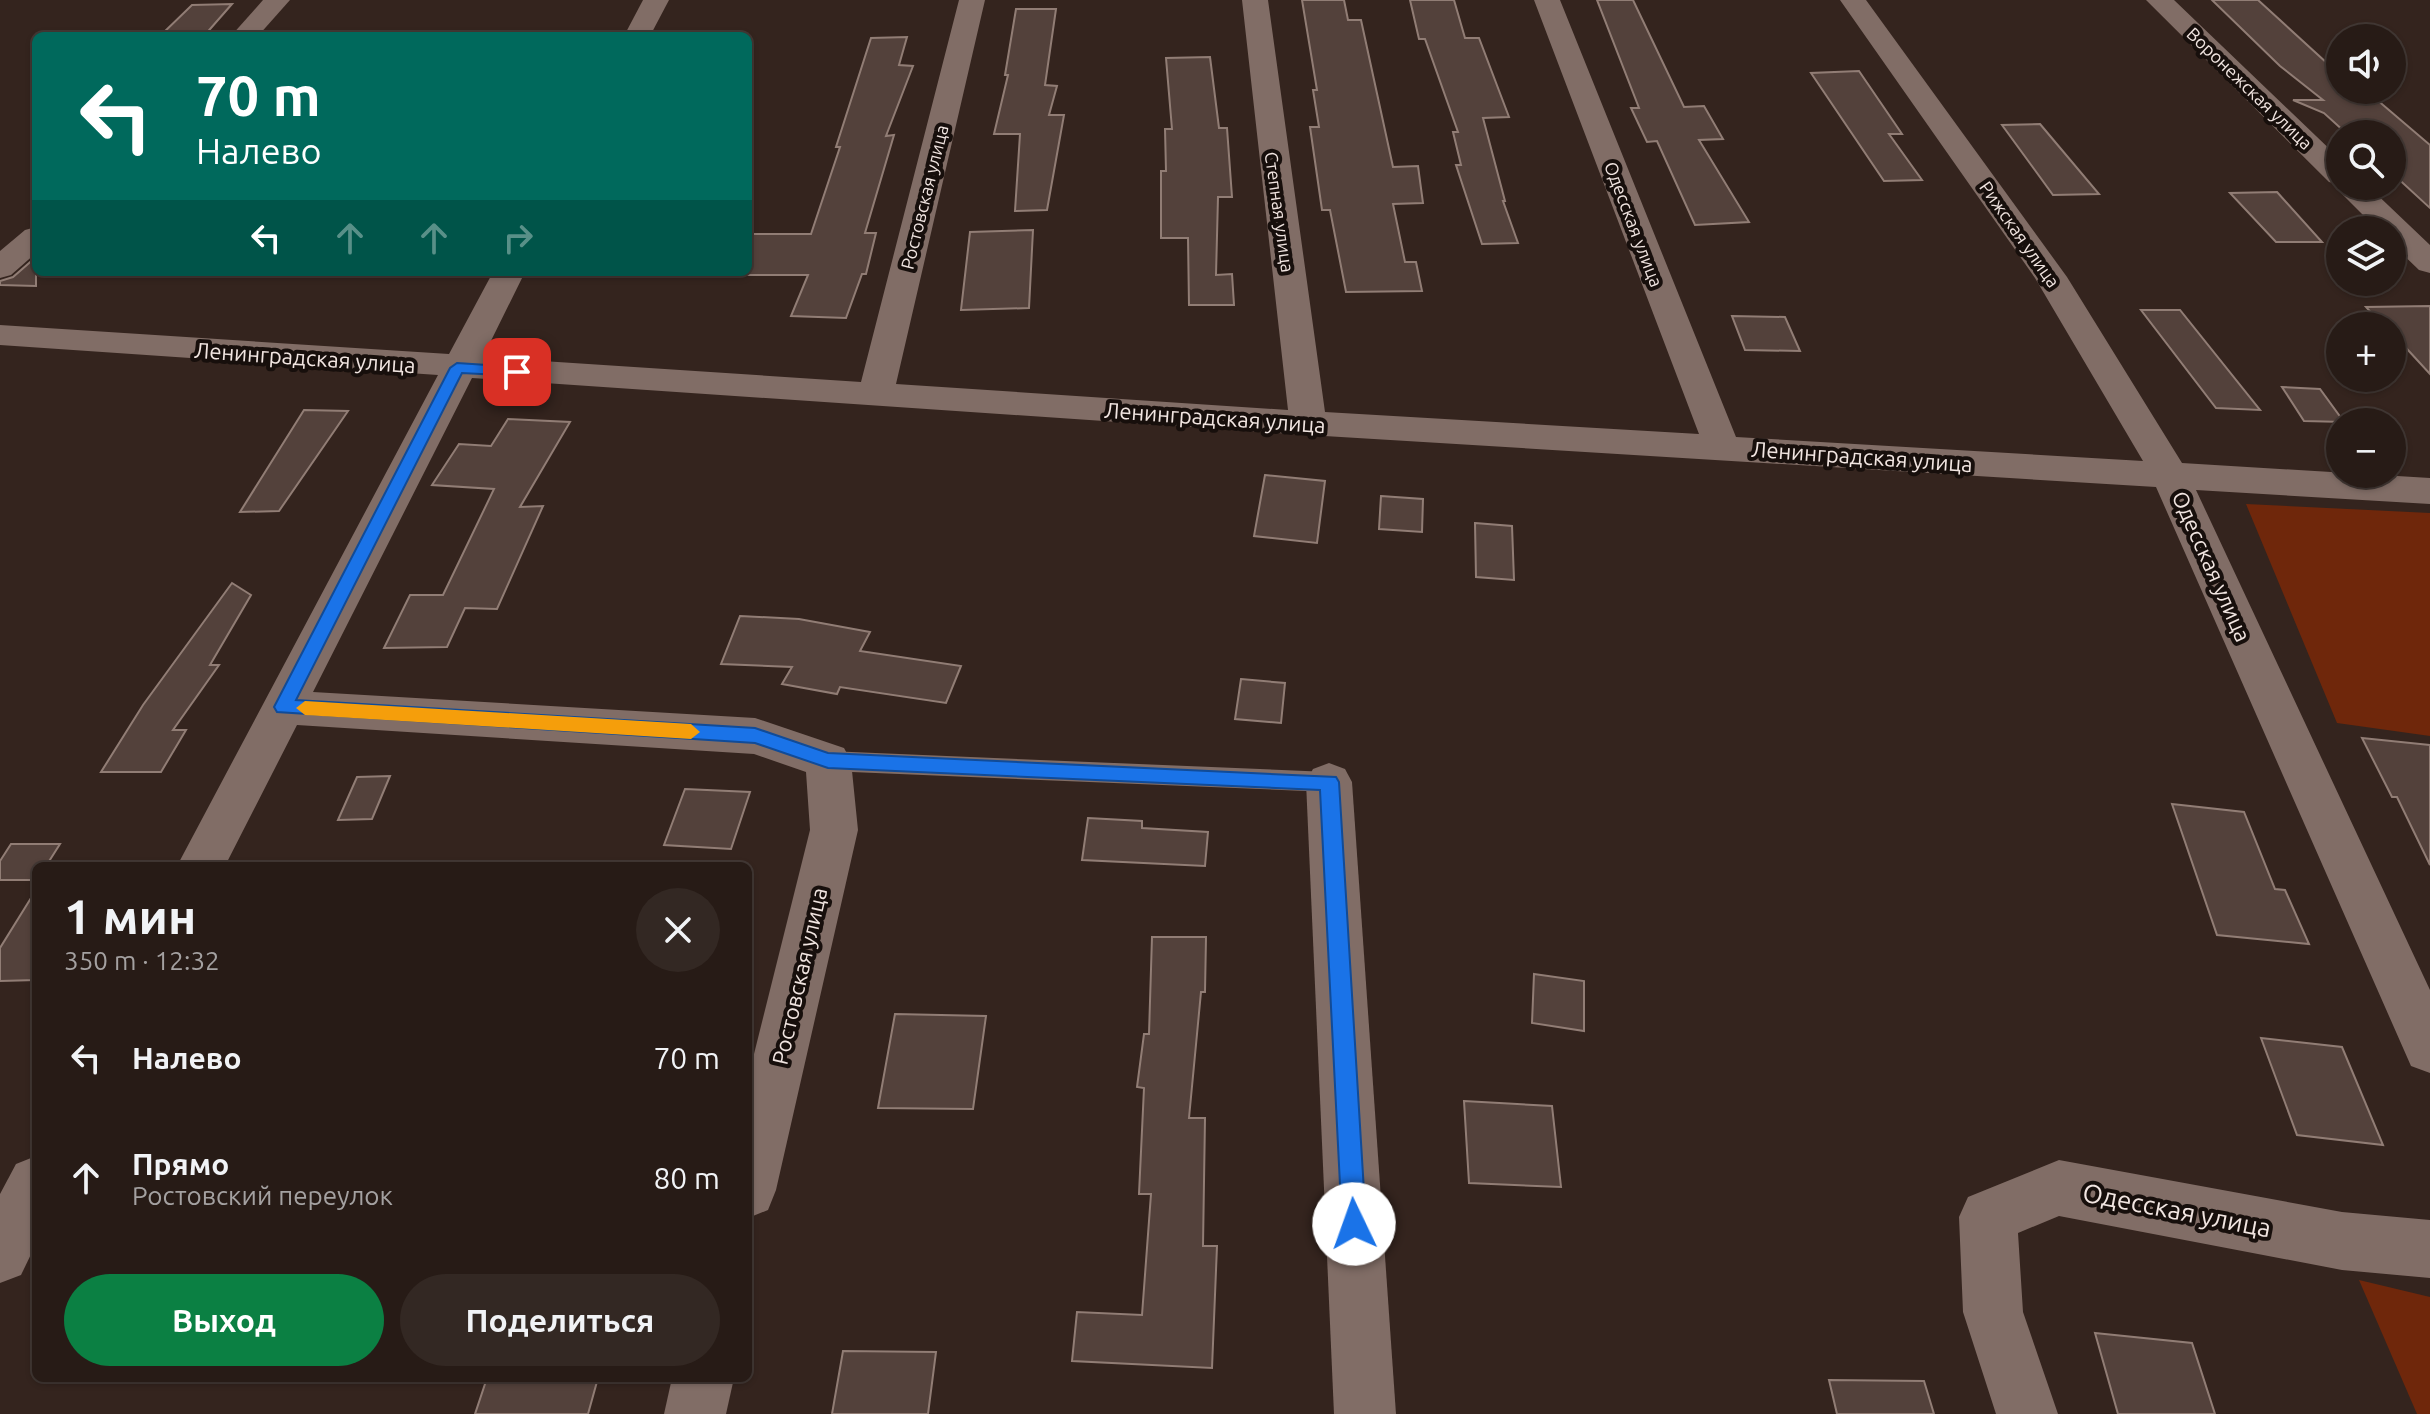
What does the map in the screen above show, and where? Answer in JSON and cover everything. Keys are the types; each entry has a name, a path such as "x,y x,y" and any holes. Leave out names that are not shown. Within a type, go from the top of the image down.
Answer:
{"street":[{"path":"248,32 277,0"},
{"path":"639,32 656,0"},
{"name":"Ростовская улица","path":"876,394 972,0"},
{"name":"Степная улица","path":"1255,0 1308,423"},
{"name":"Одесская улица","path":"1547,0 1722,447"},
{"name":"Рижская улица","path":"1853,0 2051,277 2171,477"},
{"name":"Воронежская улица","path":"2159,0 2326,162"},
{"path":"2365,200 2430,263"},
{"path":"0,268 32,240"},
{"path":"203,862 507,276"},
{"name":"Ленинградская улица","path":"0,335 1308,423 2430,491"},
{"name":"Одесская улица","path":"2171,477 2430,1048"},
{"path":"283,707 755,736 828,761"},
{"name":"Ростовская улица","path":"752,1173 834,830 828,761"},
{"path":"1329,782 1365,1414"},
{"name":"Одесская улица","path":"2027,1414 1993,1312 1988,1217 2059,1188 2342,1241 2430,1249"},
{"path":"0,1254 32,1192"},
{"path":"695,1414 702,1382"}],"lane":[{"path":"828,761 1329,782"}],"shaded area":[{"path":"2246,504 2430,513 2430,736 2337,723"},
{"path":"2359,1280 2430,1297 2430,1414 2417,1414"}],"building":[{"path":"1302,0 1344,0 1348,20 1361,20 1393,167 1418,166 1423,203 1393,204 1405,262 1416,262 1422,291 1346,292 1330,210 1322,210 1310,127 1319,127 1313,90 1317,90"},
{"path":"1410,0 1454,0 1465,38 1479,38 1509,117 1483,118 1503,201 1518,243 1482,244 1456,165 1461,165 1453,132 1458,132 1425,39 1419,39"},
{"path":"1597,0 1633,0 1684,107 1704,106 1723,139 1699,140 1749,222 1695,225 1657,141 1647,142 1631,108 1639,108"},
{"path":"2212,0 2258,0 2326,62 2326,104 2382,104 2401,120 2332,120 2324,113 2293,100 2323,100 2280,66"},
{"path":"232,4 208,32 164,32 192,5"},
{"path":"1016,9 1056,9 1045,85 1057,86 1049,115 1064,115 1047,210 1015,211 1020,134 994,134 1008,75 1005,75"},
{"path":"907,37 899,65 913,66 886,136 894,135 865,233 876,233 866,274 862,274 846,318 791,316 808,275 752,275 752,234 811,234 871,38"},
{"path":"1210,57 1219,128 1227,128 1232,197 1218,197 1216,275 1232,274 1234,305 1189,305 1188,238 1161,238 1161,171 1166,171 1165,129 1172,129 1166,58"},
{"path":"1859,71 1902,134 1889,134 1922,180 1884,181 1811,73"},
{"path":"2040,124 2099,194 2053,195 2002,125"},
{"path":"2406,125 2430,145 2430,208 2406,186"},
{"path":"2277,192 2322,242 2276,242 2230,193"},
{"path":"1033,230 1029,308 961,310 970,232"},
{"path":"32,260 32,276 36,276 36,286 0,285 0,281 13,277"},
{"path":"2430,306 2430,374 2406,348 2406,312 2370,312 2366,307"},
{"path":"2141,310 2180,310 2260,410 2216,408"},
{"path":"1732,316 1785,317 1800,351 1745,350"},
{"path":"2282,387 2320,389 2334,408 2326,408 2326,422 2304,421"},
{"path":"304,410 348,411 279,511 240,512"},
{"path":"508,419 570,422 520,507 543,506 497,609 465,608 447,647 384,648 410,595 443,595 494,489 432,485 459,444 491,446"},
{"path":"1265,475 1325,481 1317,543 1254,536"},
{"path":"1381,496 1423,499 1422,532 1379,529"},
{"path":"1475,523 1512,526 1514,580 1476,577"},
{"path":"232,583 251,595 210,665 219,665 173,730 186,730 161,772 101,772 143,705"},
{"path":"740,616 799,619 870,632 860,651 961,666 946,703 840,687 837,694 782,684 792,667 721,664"},
{"path":"1241,679 1285,683 1281,723 1235,719"},
{"path":"2362,738 2430,745 2430,865 2397,797 2392,797"},
{"path":"390,776 372,819 338,820 357,777"},
{"path":"685,789 750,792 731,849 664,845"},
{"path":"2172,804 2244,812 2275,889 2285,890 2309,944 2217,935"},
{"path":"1088,818 1142,821 1142,828 1208,832 1205,866 1082,860"},
{"path":"11,844 60,844 49,862 32,862 32,880 0,880 0,861"},
{"path":"32,896 32,980 0,981 0,948"},
{"path":"1152,937 1206,937 1205,992 1201,992 1189,1118 1205,1118 1203,1246 1217,1246 1212,1368 1072,1361 1077,1312 1142,1315 1151,1194 1139,1194 1144,1088 1137,1087 1144,1034 1149,1034"},
{"path":"1534,974 1584,981 1584,1031 1532,1023"},
{"path":"895,1014 986,1016 973,1109 878,1108"},
{"path":"2261,1038 2342,1047 2383,1145 2297,1135"},
{"path":"1464,1101 1552,1106 1561,1187 1469,1183"},
{"path":"2095,1333 2192,1343 2215,1414 2118,1414"},
{"path":"843,1351 936,1352 928,1414 832,1414"},
{"path":"1829,1380 1924,1381 1934,1414 1837,1414"},
{"path":"486,1382 597,1382 588,1414 475,1414"}],"slow traffic":[{"path":"305,708 691,732"}],"route":[{"path":"517,372 457,368 283,707 755,736 828,761 1329,782 1354,1224"}]}
